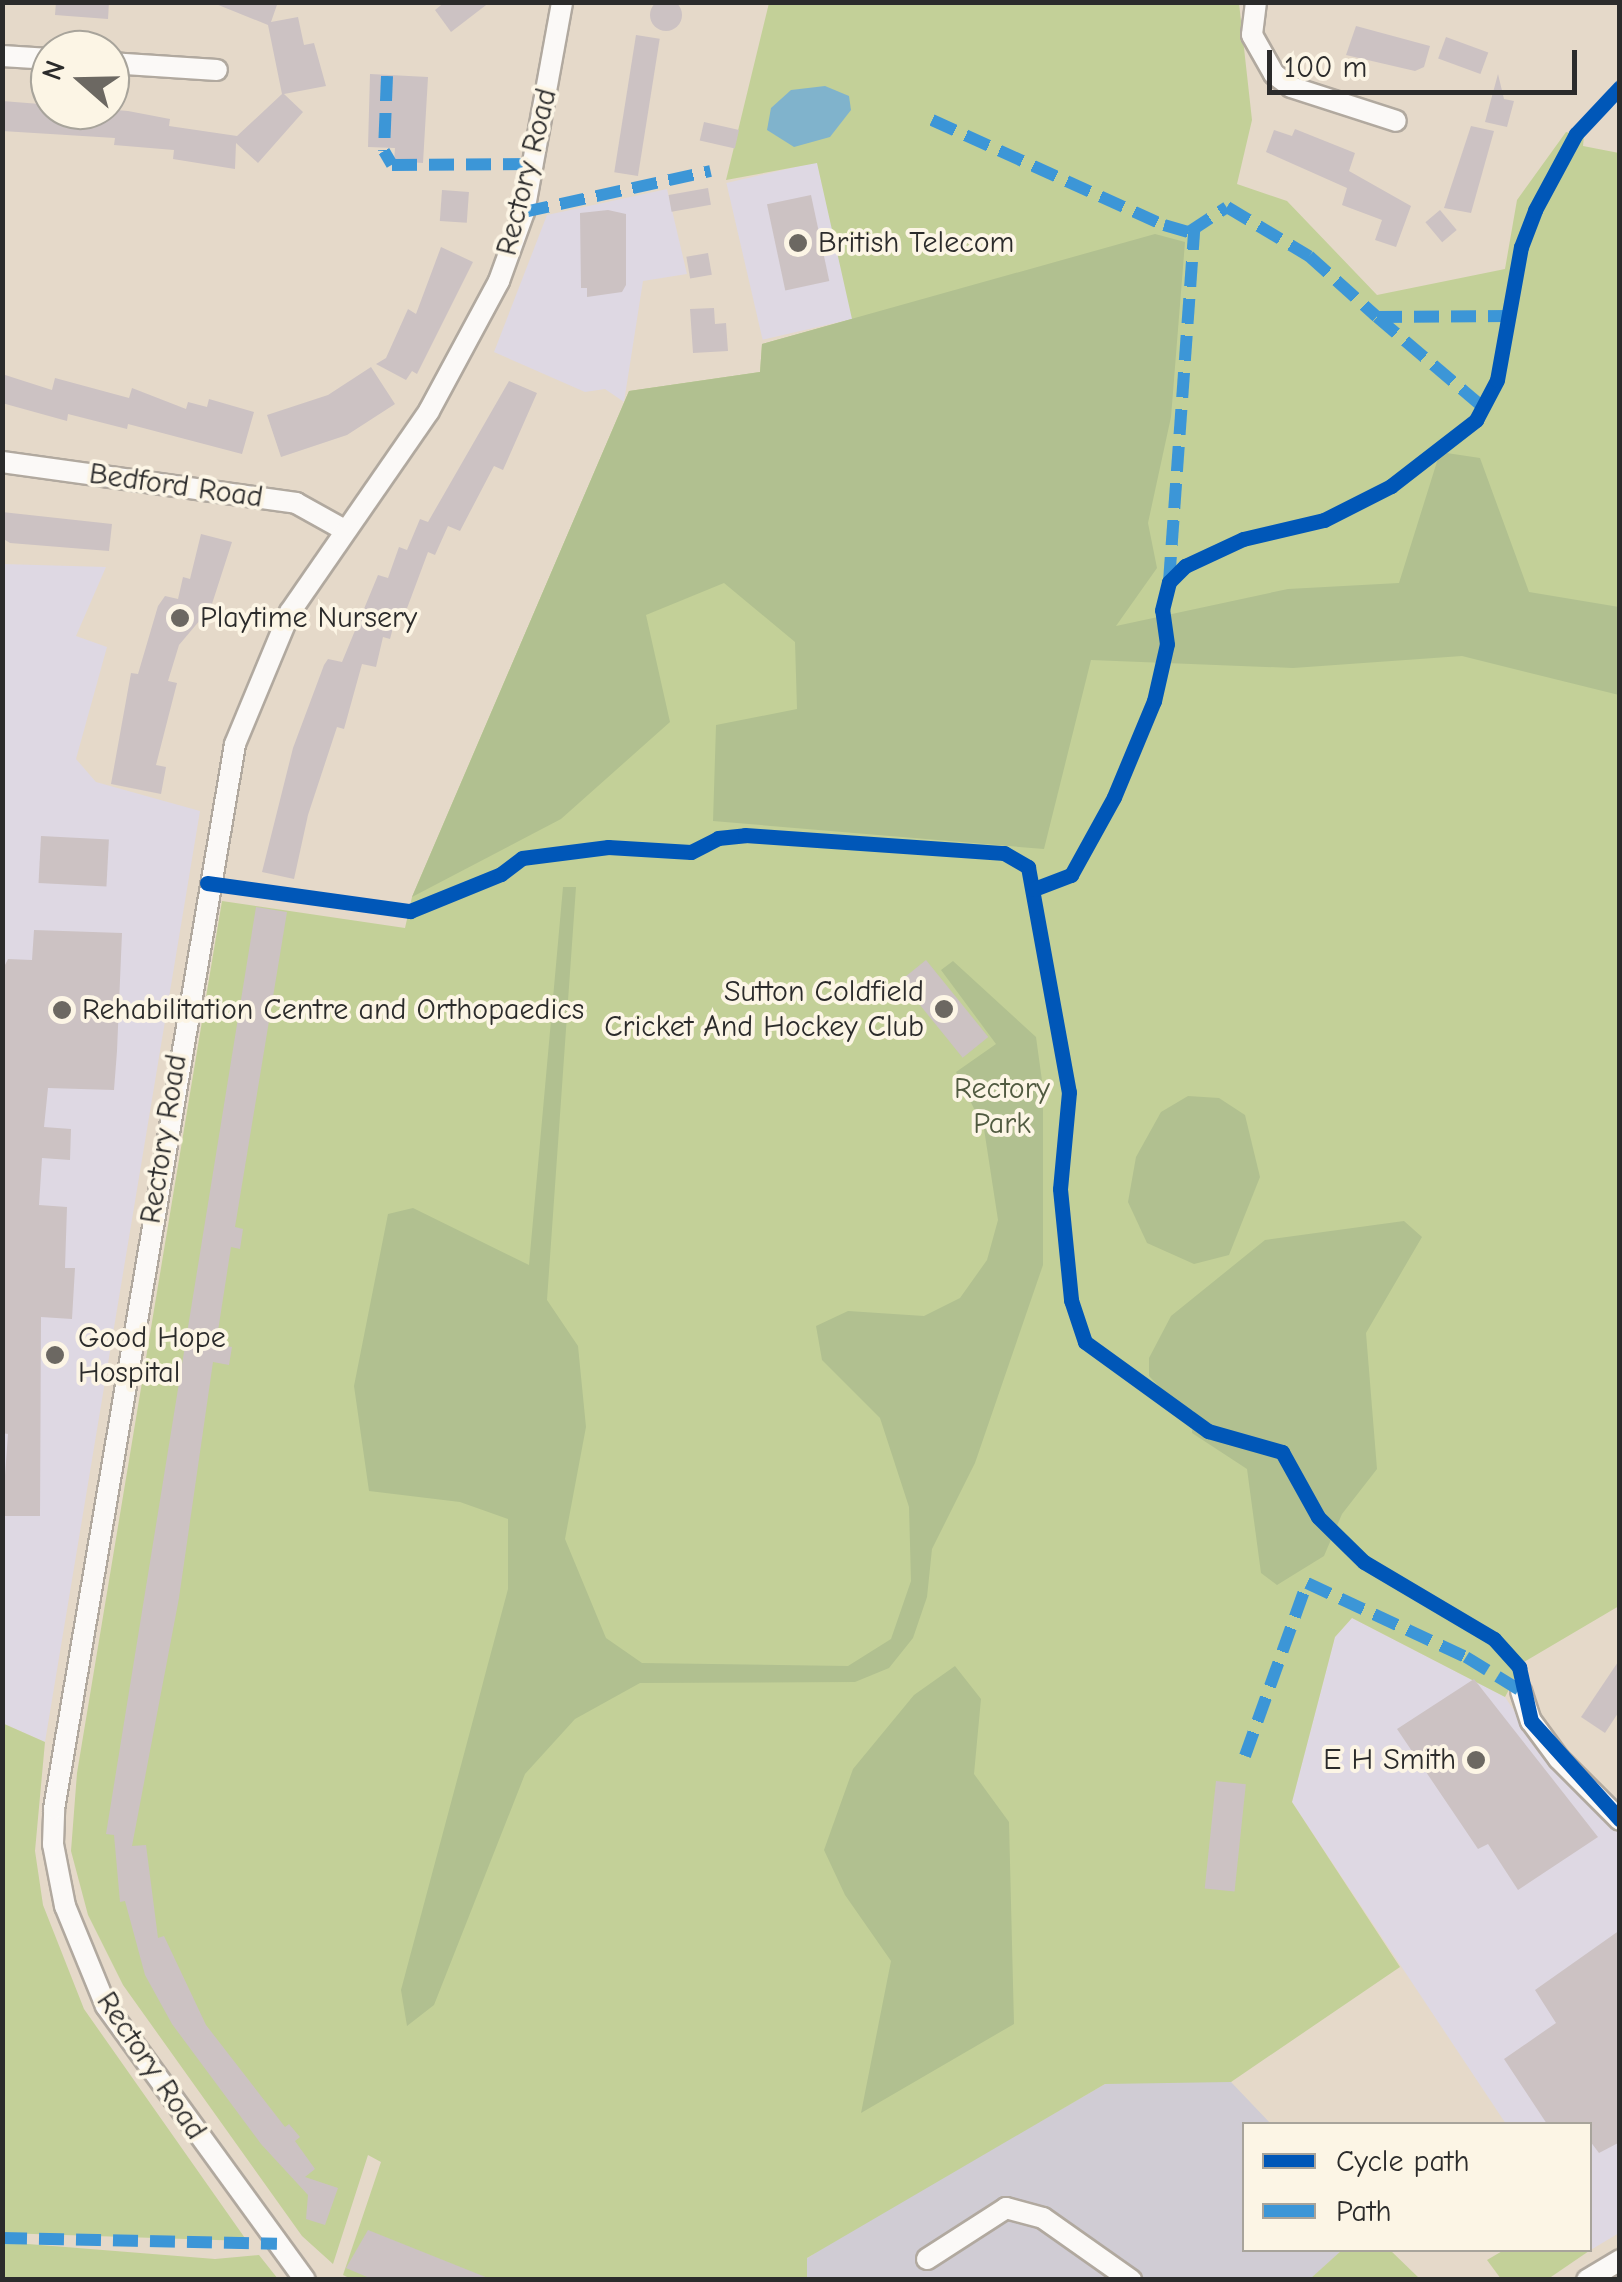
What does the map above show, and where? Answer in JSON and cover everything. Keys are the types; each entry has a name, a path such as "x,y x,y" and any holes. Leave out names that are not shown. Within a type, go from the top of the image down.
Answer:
{"street":[{"name":"Rectory Road","path":"305,2280 106,2006 65,1906 53,1844 58,1771 220,811 269,650 343,529 429,411 499,281 524,212 562,2"},
{"path":"1256,2 1252,35 1274,74 1291,87 1396,121"},
{"path":"2,56 30,58"},
{"path":"130,64 216,70"},
{"name":"Bedford Road","path":"2,462 296,502 343,529"},
{"path":"1521,1691 1531,1720 1559,1759 1620,1820"},
{"path":"927,2259 1006,2208 1043,2218 1131,2280"},
{"path":"1587,2280 1620,2260"}],"shaded area":[{"path":"817,162 853,319 763,340 726,183"},
{"path":"667,189 687,274 643,281 624,402 605,389 585,392 494,352 547,215"},
{"name":"Good Hope Hospital","path":"2,564 106,567 76,636 107,647 76,759 96,782 200,811 45,1742 2,1723"},
{"path":"1352,1618 1505,1697 1549,1763 1619,1834 1619,2233 1592,2249 1592,2122 1505,2122 1292,1802 1335,1637"},
{"path":"1143,2079 1231,2082 1269,2122 1242,2122 1242,2252 1340,2252 1310,2280 807,2280 806,2259 839,2237 1105,2084"}],"green space":[{"name":"Rectory Park","path":"769,3 1239,3 1252,120 1237,184 1287,201 1377,295 1505,269 1517,200 1566,132 1584,136 1583,146 1619,153 1619,1606 1524,1662 1505,1697 1352,1618 1335,1637 1292,1802 1400,1967 1231,2082 1105,2084 807,2258 807,2279 351,2279 343,2275 381,2162 368,2155 333,2264 302,2236 123,1985 88,1915 71,1851 77,1773 222,901 405,928 412,897 629,391 760,372 762,344 852,319 817,163 726,180"},
{"path":"1155,234 1185,242 1171,417 1148,523 1157,568 1116,626 1288,589 1399,583 1440,452 1480,458 1529,592 1619,607 1619,695 1462,656 1293,668 1091,660 1044,849 713,821 716,725 797,709 795,642 724,583 646,615 670,722 561,819 412,897 629,391 760,372 762,344"},
{"path":"563,887 576,887 547,1300 578,1346 586,1427 565,1539 606,1638 642,1663 848,1666 891,1639 911,1581 909,1507 880,1418 822,1360 816,1326 848,1311 924,1316 960,1298 987,1260 998,1220 984,1129 956,1072 996,1044 941,970 953,961 1036,1037 1043,1088 1043,1265 975,1463 932,1549 927,1597 913,1638 889,1668 855,1682 640,1683 575,1719 525,1774 434,2005 407,2026 401,1990 508,1589 508,1519 460,1502 369,1491 354,1386 388,1214 413,1208 529,1265"},
{"path":"1188,1096 1219,1098 1245,1115 1260,1177 1229,1255 1194,1264 1147,1243 1128,1202 1136,1157 1161,1112"},
{"path":"1404,1221 1422,1237 1366,1333 1377,1469 1342,1514 1324,1556 1277,1585 1261,1573 1247,1469 1192,1433 1194,1411 1175,1403 1149,1376 1149,1358 1171,1316 1265,1240"},
{"path":"955,1666 981,1699 974,1774 1009,1822 1014,2024 861,2113 891,1961 845,1895 824,1850 853,1769 914,1695"},
{"path":"2,1723 45,1742 35,1851 43,1905 84,2009 247,2241 3,2233"},
{"path":"3,2242 215,2259 259,2255 278,2279 3,2279"},
{"path":"1340,2252 1392,2252 1420,2279 1310,2279"},
{"path":"1501,2252 1588,2252 1548,2279 1501,2279 1487,2260"}],"water":[{"path":"825,86 849,96 851,110 830,137 794,147 767,130 771,108 791,90"}],"building":[{"path":"666,-1 678,3 682,15 678,27 666,31 654,27 650,15 654,3"},
{"path":"56,2 109,2 108,19 55,15"},
{"path":"211,2 278,2 271,22 298,17 304,45 314,43 326,86 284,94 303,112 258,163 236,143 235,169 173,159 174,150 114,145 115,138 2,131 2,101 30,103 30,130 130,130 130,111 170,119 169,126 237,136 282,94 268,25"},
{"path":"445,2 490,2 451,32 435,10"},
{"path":"1356,26 1430,46 1424,67 1415,71 1346,55"},
{"path":"636,35 660,39 638,176 614,172"},
{"path":"1446,37 1488,52 1480,74 1438,59"},
{"path":"370,74 428,77 423,163 394,161 395,148 368,147"},
{"path":"1498,74 1504,99 1514,101 1507,127 1485,122"},
{"path":"704,122 739,130 735,149 700,141"},
{"path":"1471,126 1494,131 1471,213 1444,208"},
{"path":"1295,129 1355,153 1349,171 1411,206 1396,247 1375,240 1382,220 1342,205 1347,188 1266,152 1274,130 1292,136"},
{"path":"708,188 711,205 672,212 669,195"},
{"path":"442,190 469,192 467,223 440,221"},
{"name":"British Telecom","path":"811,195 829,281 785,290 767,204"},
{"path":"608,210 626,214 626,285 622,292 587,297 587,288 581,288 580,213"},
{"path":"1440,210 1457,230 1442,242 1425,222"},
{"path":"441,247 473,262 417,374 412,371 406,380 376,364 386,358 408,309 416,314"},
{"path":"708,253 712,275 690,278 686,257"},
{"path":"714,308 715,324 726,323 728,351 693,353 690,309"},
{"path":"371,367 395,404 347,435 281,457 267,415 328,395"},
{"path":"2,374 52,390 55,378 129,398 132,388 186,409 188,402 207,407 209,399 254,412 242,454 128,424 127,429 68,414 67,421 2,403"},
{"path":"509,381 537,393 503,470 494,466 460,531 448,526 435,555 428,552 406,611 398,609 390,639 383,637 376,667 362,664 344,729 337,727 308,815 294,879 262,872 293,748 324,665 328,659 342,662 378,575 388,578 399,547 407,550 420,519 428,522"},
{"path":"2,512 112,524 109,551 10,543 2,538"},
{"path":"201,534 232,542 211,607 179,645 168,681 177,683 156,765 166,767 161,794 111,784 131,673 138,674 158,606 165,596 178,599 183,577 190,579"},
{"path":"41,836 109,840 106,886 39,883"},
{"path":"256,907 287,912 235,1227 243,1229 240,1249 231,1247 216,1344 232,1347 229,1365 213,1362 179,1598 132,1846 146,1845 158,1938 164,1936 206,2025 285,2127 289,2124 300,2137 295,2141 315,2169 305,2177 338,2188 325,2225 306,2219 308,2195 261,2144 172,2024 145,1975 125,1901 120,1902 114,1835 106,1834"},
{"path":"34,930 122,933 117,1051 114,1090 48,1088 44,1127 71,1129 70,1160 42,1158 39,1205 67,1207 65,1268 75,1268 72,1319 41,1317 40,1516 2,1516 8,1434 2,1433 2,971 8,959 32,960"},
{"name":"Sutton Coldfield Cricket And Hockey Club","path":"926,960 988,1037 963,1058 900,981"},
{"path":"1620,1659 1620,1710 1605,1733 1581,1717"},
{"name":"E H Smith","path":"1474,1679 1598,1837 1518,1890 1488,1844 1478,1849 1397,1729"},
{"path":"1216,1781 1246,1784 1235,1892 1205,1888"},
{"path":"1620,1930 1620,2142 1599,2153 1592,2144 1592,2122 1546,2122 1504,2059 1556,2023 1535,1990"},
{"path":"368,2230 488,2278 374,2280 346,2268"}],"marked path":[{"path":"387,76 384,151 392,165 534,164"},
{"path":"932,120 1164,225 1189,232 1227,207 1309,256 1377,317 1509,316"},
{"path":"524,212 711,171"},
{"path":"1169,582 1194,230"},
{"path":"1377,317 1484,408"},
{"path":"1245,1756 1307,1583 1466,1657 1521,1691"},
{"path":"2,2238 277,2244"}],"cycle path":[{"path":"1034,889 1071,875 1114,797 1154,701 1167,644 1162,610 1169,582 1185,566 1243,539 1324,520 1391,486 1476,420 1497,380 1521,247 1535,210 1576,134 1620,87"},
{"path":"207,883 410,911 501,874 522,858 608,847 691,852 718,838 745,835 1004,853 1028,867 1069,1092 1060,1189 1071,1300 1085,1342 1208,1431 1282,1452 1318,1517 1364,1562 1494,1639 1519,1667 1531,1721 1620,1820"}],"place":[{"name":"British Telecom","path":"798,243"},
{"name":"Playtime Nursery","path":"180,618"},
{"name":"Sutton Coldfield Cricket And Hockey Club","path":"944,1009"},
{"name":"Rehabilitation Centre and Orthopaedics","path":"62,1010"},
{"name":"Good Hope Hospital","path":"55,1355"},
{"name":"E H Smith","path":"1476,1760"}]}
